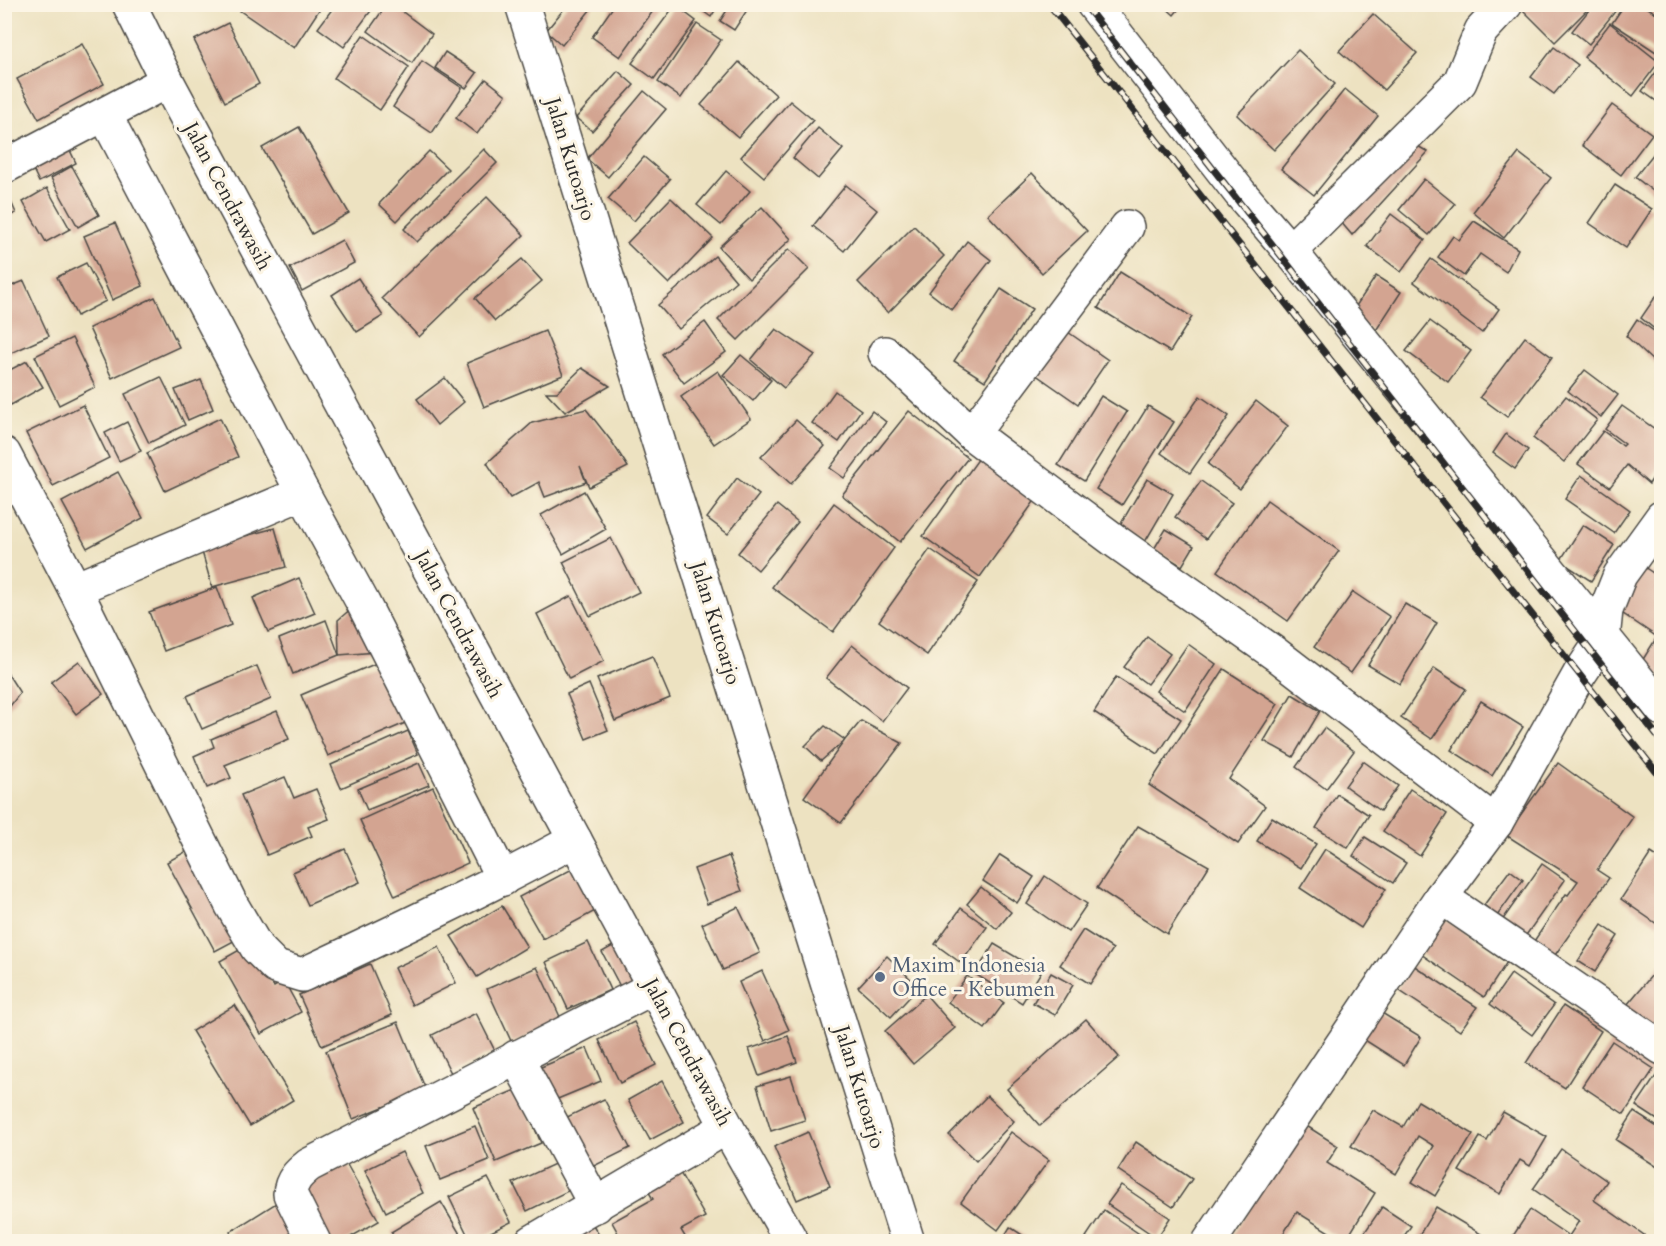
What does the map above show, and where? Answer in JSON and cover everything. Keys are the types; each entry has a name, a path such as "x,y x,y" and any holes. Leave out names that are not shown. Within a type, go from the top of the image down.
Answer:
{"street":[{"name":"Jalan Cendrawasih","path":"129,4 167,81 728,1127 792,1242"},
{"name":"Jalan Kutoarjo","path":"522,4 908,1242"},
{"path":"1093,4 1240,193 1290,251 1662,709"},
{"path":"1290,251 1460,82 1481,31 1496,14"},
{"path":"4,167 167,81"},
{"path":"105,115 363,603 503,879"},
{"path":"972,434 1127,227"},
{"path":"885,353 972,434 1118,543 1277,655 1496,823"},
{"path":"4,454 75,589 231,904 256,948 276,967 302,975 429,916 575,840"},
{"path":"75,589 303,493"},
{"path":"1209,1242 1441,897 1496,823 1579,675 1603,639 1606,610 1620,575 1662,517"},
{"path":"1441,897 1662,1048"},
{"path":"314,1242 290,1194 290,1188 297,1174 309,1165 654,987"},
{"path":"516,1057 596,1206"},
{"path":"532,1242 728,1127"}],"building":[{"path":"234,4 323,4 294,48 233,6"},
{"path":"336,4 376,4 344,47 318,28"},
{"path":"387,4 392,4 432,34 412,63 368,31"},
{"path":"568,4 595,4 562,45 546,31"},
{"path":"615,4 658,4 620,57 592,37"},
{"path":"693,4 719,4 711,17"},
{"path":"731,4 751,4 734,30 720,21"},
{"path":"1162,4 1183,4 1174,15"},
{"path":"1517,4 1587,4 1590,7 1555,42"},
{"path":"1594,4 1621,4 1589,44 1572,31"},
{"path":"1625,4 1642,4 1662,17 1662,56 1612,23"},
{"path":"675,5 696,21 654,79 632,63"},
{"path":"1373,14 1417,53 1384,90 1339,51"},
{"path":"228,23 259,84 225,102 194,40"},
{"path":"1610,23 1659,62 1633,96 1584,57"},
{"path":"697,24 721,40 681,98 658,82"},
{"path":"363,35 409,67 380,110 334,78"},
{"path":"82,44 104,84 39,119 17,79"},
{"path":"1554,47 1578,65 1554,94 1531,77"},
{"path":"1298,50 1335,84 1274,150 1237,115"},
{"path":"445,52 477,73 466,88 435,68"},
{"path":"422,61 462,88 432,133 393,107"},
{"path":"739,62 776,95 738,137 701,105"},
{"path":"1662,64 1662,105 1642,91"},
{"path":"618,71 634,85 592,131 576,118"},
{"path":"486,79 506,95 477,134 456,118"},
{"path":"1345,89 1378,116 1314,195 1281,169"},
{"path":"644,91 666,109 608,177 587,159"},
{"path":"790,101 813,120 764,177 741,157"},
{"path":"1612,105 1652,134 1621,175 1582,145"},
{"path":"299,127 349,213 312,234 262,148"},
{"path":"818,128 843,149 818,179 793,158"},
{"path":"1409,141 1428,152 1352,235 1340,221"},
{"path":"66,142 76,163 39,182 29,161"},
{"path":"1662,143 1662,198 1635,177"},
{"path":"484,149 497,163 417,242 404,229"},
{"path":"429,151 448,169 397,221 379,204"},
{"path":"1519,153 1551,178 1504,238 1473,212"},
{"path":"644,157 670,179 634,221 608,199"},
{"path":"72,166 99,215 78,227 51,178"},
{"path":"726,171 750,191 721,225 697,205"},
{"path":"1032,173 1087,231 1042,273 988,215"},
{"path":"1424,179 1455,204 1429,235 1399,210"},
{"path":"846,185 877,210 844,251 813,226"},
{"path":"1615,185 1652,209 1626,248 1589,223"},
{"path":"4,186 16,213 4,218"},
{"path":"47,188 70,229 46,242 23,202"},
{"path":"487,197 524,235 419,337 382,298"},
{"path":"671,198 713,238 669,284 627,243"},
{"path":"762,207 791,239 749,279 719,247"},
{"path":"1391,214 1425,240 1401,272 1367,246"},
{"path":"1474,221 1518,249 1506,272 1480,254 1464,276 1438,257 1453,236 1459,240"},
{"path":"115,223 143,286 112,300 84,236"},
{"path":"914,226 944,256 888,313 858,282"},
{"path":"342,240 354,263 302,291 290,268"},
{"path":"967,241 991,260 952,310 929,292"},
{"path":"789,249 809,269 738,340 718,320"},
{"path":"715,256 736,281 679,329 658,305"},
{"path":"522,259 542,281 495,321 475,298"},
{"path":"1431,259 1499,309 1482,333 1414,282"},
{"path":"86,263 106,301 77,316 57,277"},
{"path":"1120,272 1192,317 1170,352 1098,308"},
{"path":"1376,276 1401,292 1375,332 1350,315"},
{"path":"358,278 383,316 357,332 332,295"},
{"path":"24,281 49,336 4,356 4,289"},
{"path":"1001,289 1032,309 985,381 954,361"},
{"path":"1656,296 1662,301 1662,335 1641,318"},
{"path":"155,297 179,347 112,378 89,328"},
{"path":"1637,319 1662,337 1662,354 1655,363 1626,336"},
{"path":"1430,321 1471,351 1448,382 1406,351"},
{"path":"705,322 726,352 684,383 662,354"},
{"path":"776,329 815,355 784,388 751,360"},
{"path":"1065,330 1108,360 1078,404 1035,374"},
{"path":"545,331 563,375 484,407 467,363"},
{"path":"1525,337 1552,357 1507,417 1480,397"},
{"path":"72,338 95,387 59,405 35,356"},
{"path":"741,355 771,380 753,401 723,375"},
{"path":"27,361 43,387 11,405 4,394 4,373"},
{"path":"582,368 610,386 565,412 546,392 557,392"},
{"path":"1585,370 1618,395 1601,417 1568,391"},
{"path":"718,371 751,419 714,444 681,397"},
{"path":"161,377 185,425 149,443 125,394"},
{"path":"445,378 464,402 437,425 417,399"},
{"path":"201,380 213,409 188,420 175,390"},
{"path":"835,391 861,410 839,442 812,423"},
{"path":"1101,396 1127,412 1084,481 1058,465"},
{"path":"1200,396 1229,416 1190,473 1161,453"},
{"path":"1566,396 1597,420 1564,462 1533,438"},
{"path":"1256,401 1288,426 1240,489 1208,464"},
{"path":"83,405 109,458 53,486 26,433"},
{"path":"1148,406 1174,422 1122,505 1096,489"},
{"path":"1622,406 1662,434 1662,464 1649,484 1627,465 1610,487 1578,464 1603,431 1623,446 1625,444 1605,429"},
{"path":"586,409 628,467 589,487 580,466 586,482 545,497 539,482 510,498 487,463 532,423"},
{"path":"872,411 886,422 844,478 830,468"},
{"path":"909,411 968,458 900,542 842,495"},
{"path":"220,418 238,457 165,491 147,453"},
{"path":"796,420 825,446 791,484 761,457"},
{"path":"127,422 141,451 119,461 105,433"},
{"path":"1506,434 1528,450 1515,469 1493,453"},
{"path":"979,458 1036,499 980,577 923,536"},
{"path":"118,472 143,518 87,548 62,502"},
{"path":"1581,475 1630,510 1614,533 1565,499"},
{"path":"737,478 759,495 728,534 707,518"},
{"path":"1147,479 1173,494 1145,542 1119,527"},
{"path":"1201,481 1232,503 1206,539 1175,517"},
{"path":"584,491 606,529 563,554 541,515"},
{"path":"1267,500 1339,551 1288,621 1217,571"},
{"path":"834,503 894,548 833,632 772,587"},
{"path":"777,505 798,522 758,570 738,553"},
{"path":"1583,525 1614,545 1591,581 1560,561"},
{"path":"275,528 286,567 212,587 201,548"},
{"path":"1166,529 1194,546 1182,566 1154,549"},
{"path":"611,538 639,592 590,616 563,562"},
{"path":"930,549 978,582 927,655 879,621"},
{"path":"1641,565 1662,579 1662,671 1655,681 1637,669 1657,637 1613,607"},
{"path":"299,578 315,613 268,632 253,598"},
{"path":"217,587 231,625 164,651 149,612"},
{"path":"1353,592 1390,617 1351,673 1314,647"},
{"path":"571,596 604,661 569,679 537,614"},
{"path":"1405,604 1437,623 1400,684 1368,665"},
{"path":"353,607 377,652 339,655 338,620"},
{"path":"326,620 339,655 293,674 279,639"},
{"path":"1147,637 1170,654 1147,684 1124,667"},
{"path":"1188,644 1216,664 1185,711 1156,691"},
{"path":"852,645 907,688 882,721 826,678"},
{"path":"652,656 670,698 615,721 597,679"},
{"path":"384,660 410,721 328,756 301,695"},
{"path":"79,661 103,694 76,714 51,682"},
{"path":"257,666 271,699 202,729 187,696"},
{"path":"4,668 20,693 4,714"},
{"path":"1434,668 1466,689 1432,739 1401,718"},
{"path":"1224,669 1278,704 1229,779 1265,806 1238,844 1149,785"},
{"path":"1116,677 1181,719 1158,754 1094,712"},
{"path":"589,684 608,730 586,739 567,694"},
{"path":"1292,694 1320,711 1293,757 1264,741"},
{"path":"1481,701 1523,727 1492,776 1451,750"},
{"path":"277,711 289,739 225,765 231,778 207,788 194,756 214,747 211,739"},
{"path":"861,721 902,743 841,823 804,797"},
{"path":"825,726 845,740 821,761 805,746"},
{"path":"1324,728 1354,751 1326,789 1296,767"},
{"path":"408,731 418,754 341,788 331,765"},
{"path":"1363,761 1398,786 1380,811 1345,786"},
{"path":"419,763 429,785 367,810 358,789"},
{"path":"1558,763 1633,817 1597,870 1609,878 1553,958 1532,944 1566,894 1568,895 1578,881 1506,835"},
{"path":"285,777 294,798 316,789 329,819 308,827 312,836 267,855 241,795"},
{"path":"433,787 468,863 395,896 360,820"},
{"path":"1410,789 1447,814 1420,856 1383,831"},
{"path":"1337,794 1369,815 1348,848 1316,828"},
{"path":"1272,817 1316,844 1301,868 1257,841"},
{"path":"1138,826 1209,866 1167,934 1097,888"},
{"path":"1365,837 1406,863 1393,883 1353,856"},
{"path":"196,846 245,935 215,951 167,862"},
{"path":"345,849 360,882 308,905 293,872"},
{"path":"1325,849 1386,889 1361,928 1300,888"},
{"path":"1651,853 1662,860 1662,917 1657,924 1621,899"},
{"path":"1000,855 1034,877 1017,903 983,881"},
{"path":"729,856 742,891 707,904 694,869"},
{"path":"1542,864 1565,880 1522,941 1499,925"},
{"path":"576,867 599,909 543,939 519,897"},
{"path":"1510,870 1523,880 1497,916 1484,905"},
{"path":"1045,876 1087,904 1068,932 1027,904"},
{"path":"981,887 1011,912 997,929 967,904"},
{"path":"502,906 527,947 477,977 451,936"},
{"path":"738,907 760,953 723,970 702,924"},
{"path":"961,908 987,927 961,963 935,944"},
{"path":"1445,919 1507,962 1484,997 1421,954"},
{"path":"1602,925 1618,936 1595,972 1578,961"},
{"path":"1083,930 1113,949 1090,984 1060,965"},
{"path":"588,942 610,990 568,1009 546,962"},
{"path":"620,942 642,984 624,994 602,952"},
{"path":"250,944 274,987 284,981 301,1012 261,1034 220,961"},
{"path":"994,944 1041,972 1022,1003 975,974"},
{"path":"439,947 456,983 412,1005 394,968"},
{"path":"887,956 919,987 891,1017 858,987"},
{"path":"1662,963 1662,1043 1622,1011"},
{"path":"370,964 392,1015 322,1046 299,995"},
{"path":"1413,965 1477,1007 1460,1031 1397,989"},
{"path":"537,967 562,1021 512,1043 487,989"},
{"path":"762,971 789,1030 765,1041 739,982"},
{"path":"1051,973 1073,985 1055,1015 1033,1003"},
{"path":"1511,974 1554,1005 1532,1035 1490,1004"},
{"path":"967,976 1004,1003 985,1029 948,1002"},
{"path":"926,995 955,1028 913,1064 885,1031"},
{"path":"235,1005 293,1100 250,1126 192,1031"},
{"path":"1563,1006 1601,1031 1565,1088 1526,1063"},
{"path":"1377,1010 1421,1037 1404,1065 1360,1037"},
{"path":"476,1013 495,1051 451,1073 432,1035"},
{"path":"1086,1019 1119,1057 1040,1126 1007,1089"},
{"path":"398,1022 426,1090 353,1119 326,1051"},
{"path":"634,1022 656,1065 620,1083 599,1040"},
{"path":"788,1036 797,1062 759,1076 749,1049"},
{"path":"1612,1041 1654,1069 1624,1114 1582,1086"},
{"path":"587,1048 601,1081 548,1103 534,1070"},
{"path":"1662,1067 1662,1123 1636,1106"},
{"path":"791,1076 805,1120 771,1131 757,1086"},
{"path":"662,1081 684,1122 650,1140 628,1100"},
{"path":"518,1089 541,1143 496,1162 473,1108"},
{"path":"987,1096 1014,1121 976,1161 949,1135"},
{"path":"604,1099 630,1148 582,1172 557,1122"},
{"path":"1418,1101 1473,1134 1435,1196 1412,1182 1434,1146 1418,1136 1396,1174 1351,1146 1373,1110 1403,1127"},
{"path":"1503,1112 1547,1137 1530,1166 1520,1160 1500,1194 1459,1171 1480,1137 1487,1141"},
{"path":"1634,1112 1662,1130 1662,1170 1616,1140"},
{"path":"1302,1123 1338,1146 1327,1163 1375,1193 1345,1242 1297,1212 1278,1242 1236,1242 1231,1238"},
{"path":"475,1126 489,1160 440,1180 426,1146"},
{"path":"808,1132 830,1186 797,1200 774,1147"},
{"path":"1011,1132 1049,1160 998,1230 961,1202"},
{"path":"1136,1142 1192,1179 1173,1207 1118,1170"},
{"path":"1561,1149 1607,1181 1594,1200 1644,1235 1640,1242 1509,1242 1530,1210 1569,1236 1579,1221 1533,1189"},
{"path":"402,1152 423,1193 386,1212 365,1170"},
{"path":"559,1162 572,1189 527,1211 513,1183"},
{"path":"346,1163 379,1221 342,1242 331,1242 301,1188"},
{"path":"679,1171 705,1217 681,1230 687,1240 623,1242 612,1222 653,1199 647,1189"},
{"path":"488,1178 511,1222 471,1242 449,1197"},
{"path":"1121,1185 1170,1218 1157,1238 1107,1204"},
{"path":"281,1200 307,1242 236,1242 230,1232"},
{"path":"441,1202 460,1234 447,1242 397,1242 391,1232"},
{"path":"1382,1207 1411,1226 1400,1242 1358,1242"},
{"path":"1436,1207 1481,1234 1477,1242 1415,1242"},
{"path":"1104,1210 1151,1242 1092,1242 1086,1237"},
{"path":"592,1223 603,1242 561,1242"},
{"path":"1010,1227 1033,1242 1001,1242"}],"railway":[{"path":"1049,4 1662,779"},
{"path":"1084,4 1662,742"}],"place":[{"name":"Maxim Indonesia Office - Kebumen","path":"880,977"}]}
